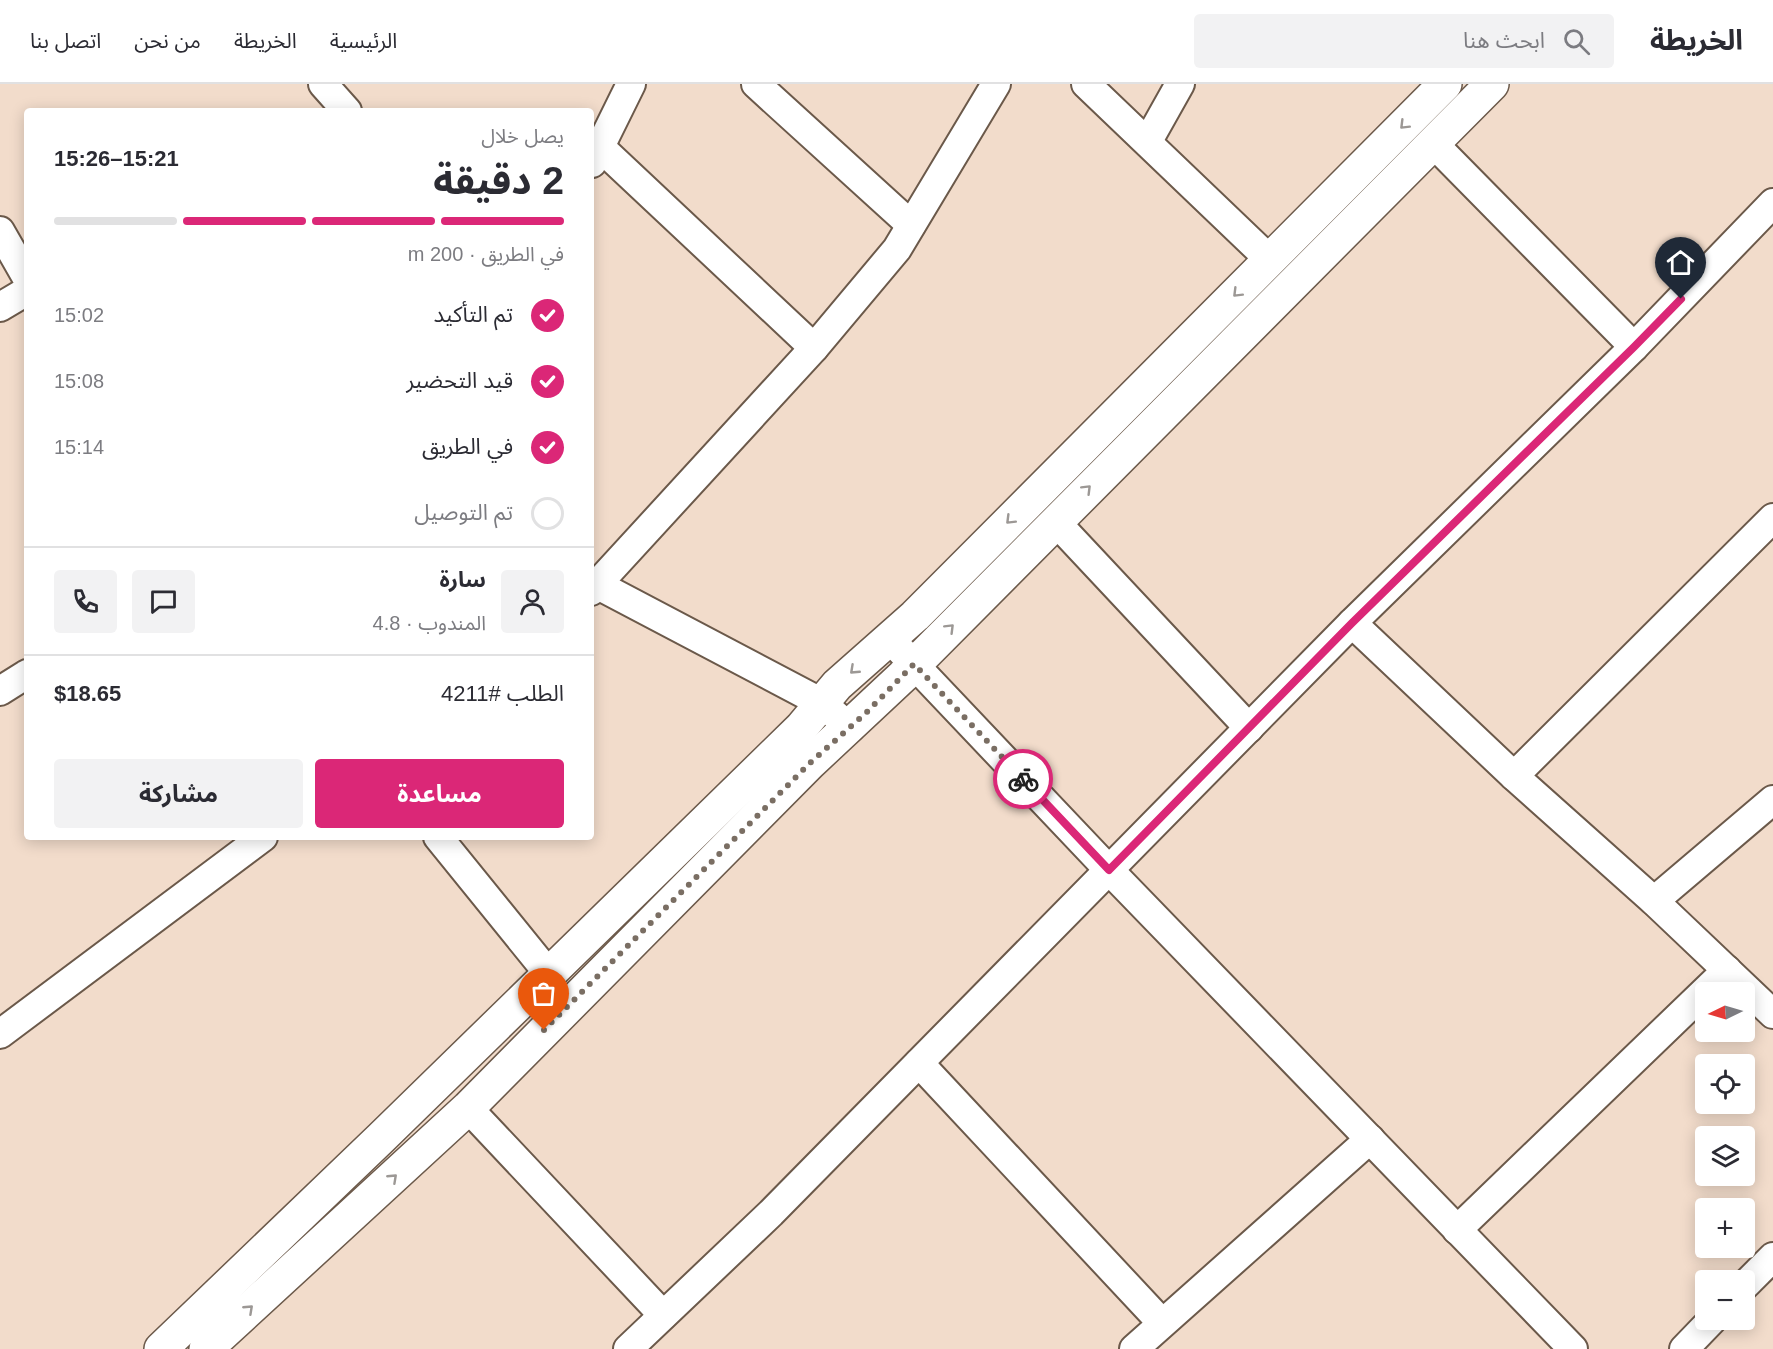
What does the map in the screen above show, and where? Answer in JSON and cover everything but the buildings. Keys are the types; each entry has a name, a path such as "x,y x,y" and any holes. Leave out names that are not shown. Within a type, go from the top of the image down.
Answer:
{"main road":[{"path":"161,1349 801,728 837,685 924,607 1445,84"},
{"path":"206,1349 468,1108 810,763 850,728 1492,84"}],"street":[{"path":"323,84 344,108"},
{"path":"631,84 595,155 814,348"},
{"path":"850,728 822,703 595,588 814,348 897,249 996,84"},
{"path":"1086,84 1270,260"},
{"path":"1148,141 1180,84"},
{"path":"768,88 911,225"},
{"path":"1433,143 1634,347"},
{"path":"628,1349 771,1213 1352,623 1634,347 1773,203"},
{"path":"0,231 24,273"},
{"path":"0,307 24,293"},
{"path":"1514,776 1773,518"},
{"path":"1055,521 1249,728"},
{"path":"1352,623 1514,776 1654,901 1773,1014"},
{"path":"889,638 1109,870 1573,1349"},
{"path":"0,691 24,676"},
{"path":"1654,901 1773,800"},
{"path":"0,1034 259,840"},
{"path":"440,840 549,974"},
{"path":"1457,1230 1727,970"},
{"path":"919,1063 1162,1323"},
{"path":"468,1108 663,1315"},
{"path":"1134,1349 1370,1139"},
{"path":"1755,1275 1773,1257"},
{"path":"1684,1349 1702,1330"}],"way so far":[{"path":"544,1030 810,763 867,712 914,664 1023,779"}],"route":[{"path":"1023,779 1109,870 1352,623 1681,299"}]}
